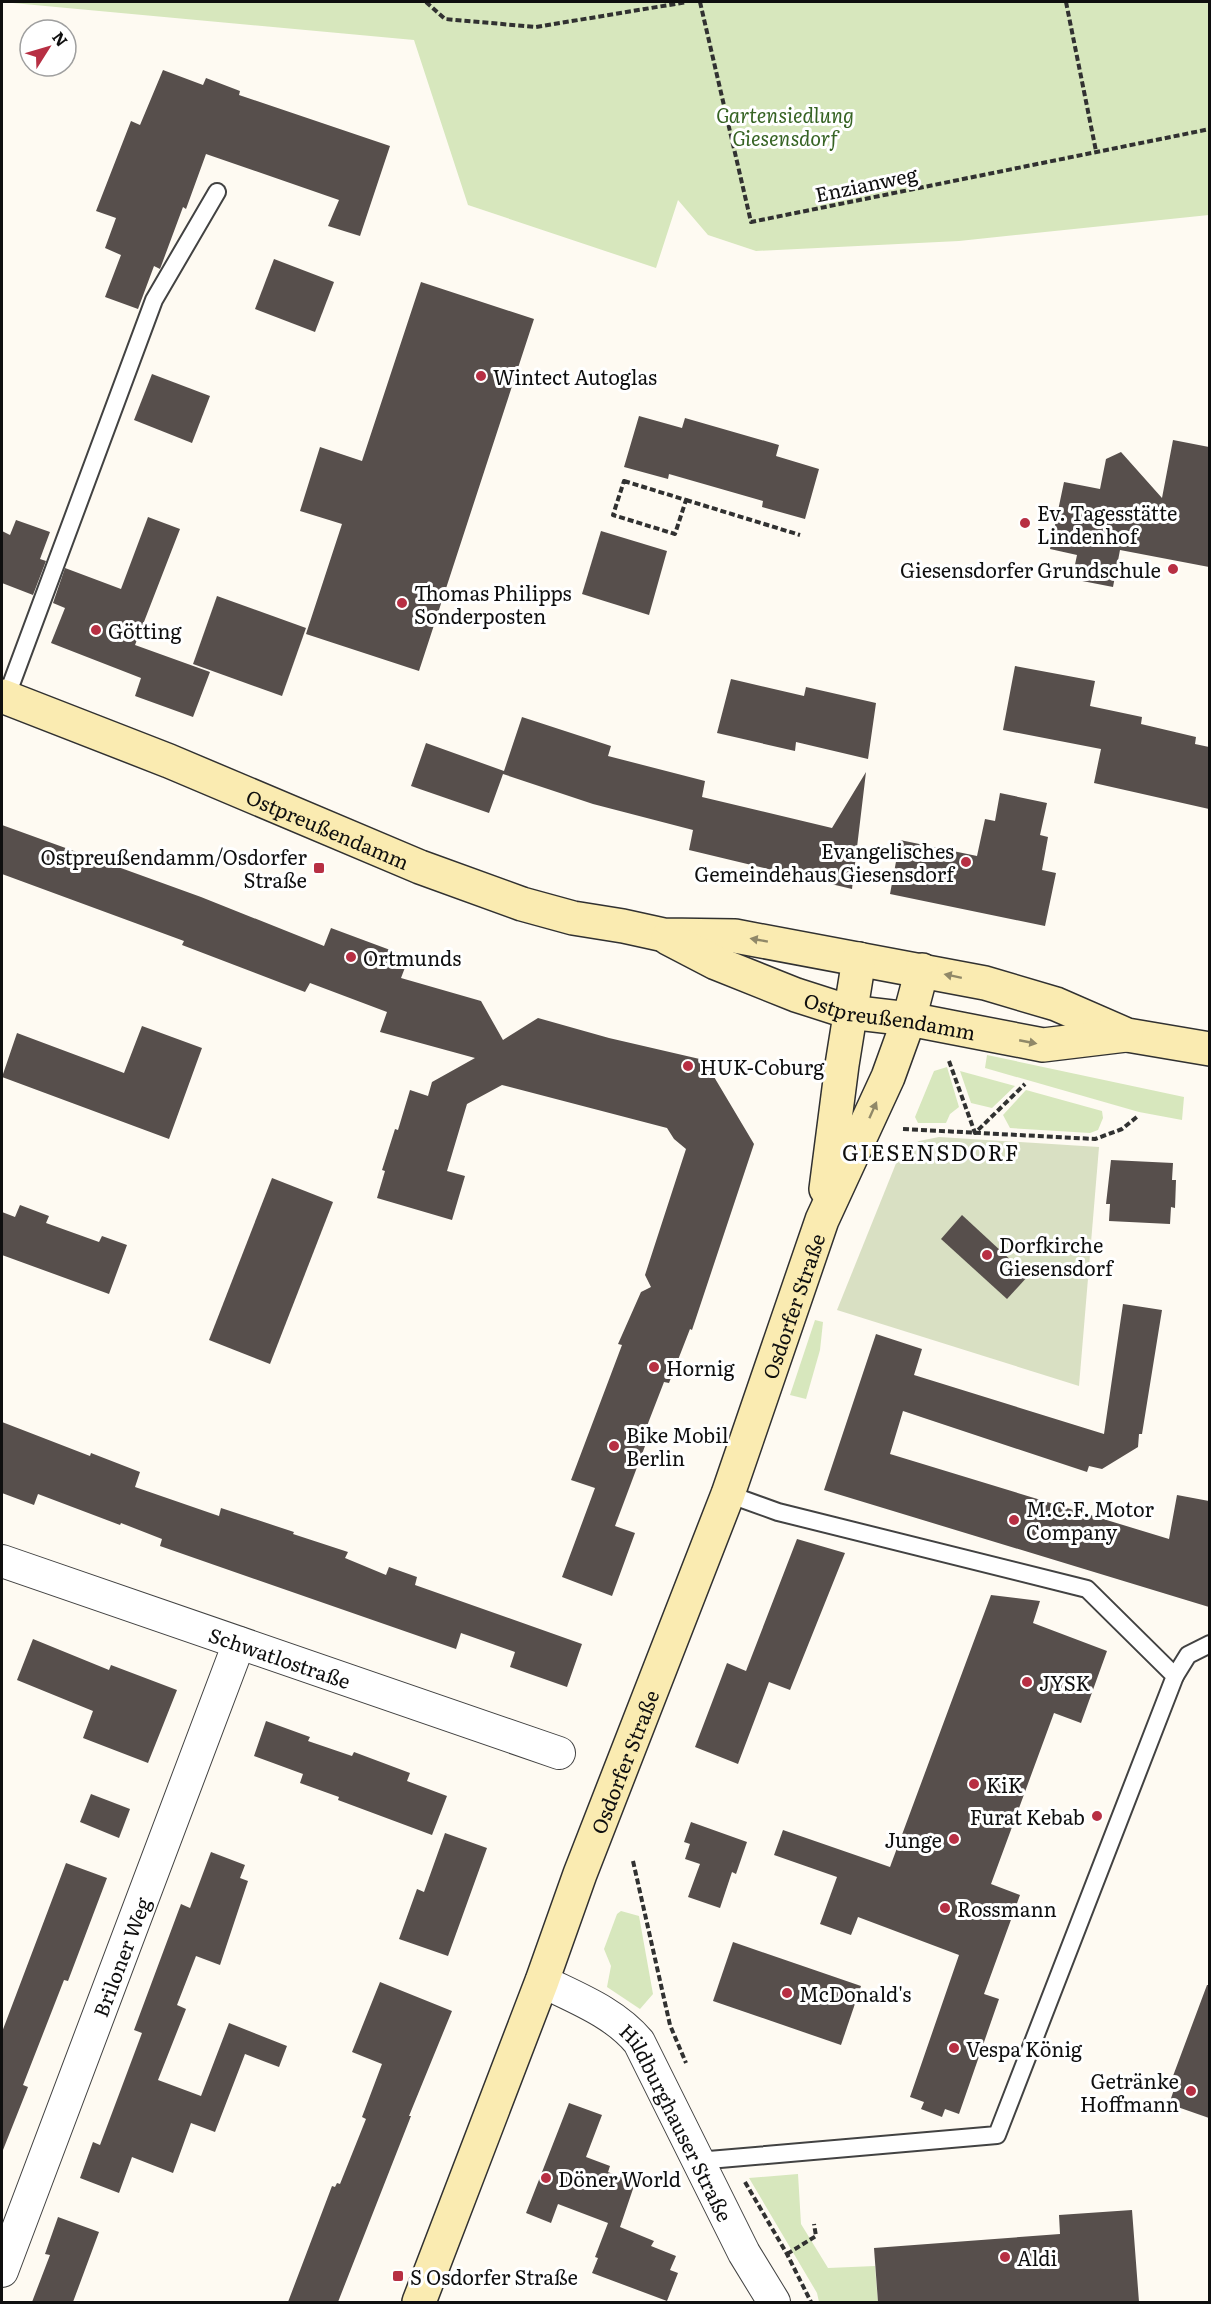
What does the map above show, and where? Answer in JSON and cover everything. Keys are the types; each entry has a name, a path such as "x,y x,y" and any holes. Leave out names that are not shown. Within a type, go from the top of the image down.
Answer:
{"main road":[{"name":"Ostpreußendamm","path":"4,697 137,748 475,889 573,918 664,935 735,936 922,970 985,983 1056,1004 1127,1035 1209,1048"},
{"name":"Ostpreußendamm","path":"664,935 716,963 796,995 849,1012 909,1019 1043,1045 1127,1035"},
{"name":"Osdorfer Straße","path":"822,1220 849,1012 859,959"},
{"name":"Osdorfer Straße","path":"419,2302 589,1852 728,1494 822,1220 888,1077 909,1019 922,970"}],"street":[{"name":"Schwatlostraße","path":"2,1561 559,1753"},
{"name":"Briloner Weg","path":"2,2271 239,1643"},
{"name":"Hildburghauser Straße","path":"542,1981 604,2012 631,2032 650,2061 744,2253 774,2302"}],"lane":[{"path":"4,697 154,300 218,192"},
{"path":"728,1494 778,1512 1087,1589 1175,1676"},
{"path":"697,2161 997,2135 1175,1676 1188,1655 1209,1644"}],"path":[{"path":"426,2 445,19 536,27 687,2"},
{"name":"Enzianweg","path":"700,2 751,222 1209,129"},
{"path":"1066,2 1096,151"},
{"path":"686,500 675,534 613,515 624,481 686,500 800,535"},
{"path":"949,1061 975,1133"},
{"path":"975,1133 1025,1084"},
{"path":"903,1129 1095,1139 1122,1130 1138,1116"},
{"path":"633,1861 670,2025 689,2069"},
{"path":"731,2157 788,2254 811,2302"},
{"path":"788,2254 816,2236 814,2224"}],"green space":[{"name":"Gartensiedlung Giesensdorf","path":"2,2 1209,2 1209,215 959,241 756,251 708,235 678,200 656,268 468,205 414,40"},
{"path":"987,1055 1184,1097 1182,1120 1139,1112 985,1068"},
{"path":"947,1067 959,1107 950,1114 946,1123 918,1123 915,1117 934,1071"},
{"path":"960,1071 1015,1086 992,1108 971,1103"},
{"path":"1026,1090 1102,1111 1103,1118 1098,1130 1090,1133 1010,1128 1003,1115"},
{"path":"939,1137 1099,1147 1079,1386 837,1310 901,1151 919,1141"},
{"path":"815,1320 823,1322 820,1350 806,1399 790,1395"},
{"path":"621,1911 639,1916 653,1994 640,2009 607,1987 611,1966 604,1949 617,1914"},
{"path":"798,2174 801,2224 828,2268 875,2266 878,2302 819,2302 817,2293 749,2178"}],"building":[{"path":"163,70 203,85 206,78 240,91 239,95 390,146 360,236 328,226 339,200 206,154 186,209 183,207 160,269 154,266 138,309 105,297 121,255 105,248 116,218 96,211 131,121 140,125"},
{"path":"274,259 334,282 315,332 255,309"},
{"path":"421,282 534,319 419,671 306,634 342,524 300,511 320,447 362,461"},
{"path":"152,374 210,396 192,443 134,420"},
{"path":"639,416 682,428 685,418 779,445 776,456 819,469 805,519 762,507 763,501 669,474 668,479 624,467"},
{"path":"1173,440 1209,447 1209,567 1120,550 1113,587 1072,579 1077,555 1050,549 1064,482 1100,489 1106,459 1121,452 1162,498"},
{"path":"148,517 180,529 135,645 210,672 193,717 135,696 141,678 51,643 65,608 53,603 65,568 121,589"},
{"path":"16,520 50,532 40,559 46,561 33,595 2,583 2,531 10,535"},
{"path":"601,531 667,551 649,615 582,594"},
{"path":"217,596 306,628 282,696 193,664"},
{"path":"1015,666 1095,681 1090,706 1142,717 1141,724 1196,737 1195,744 1209,747 1209,809 1094,783 1101,749 1003,730"},
{"path":"731,679 804,696 806,687 876,703 868,759 796,742 795,751 717,733"},
{"path":"522,717 611,746 608,756 705,781 702,797 832,828 866,772 852,889 689,850 693,830 593,804 503,774 489,813 411,786 426,743 504,771"},
{"name":"Evangelisches Gemeindehaus Giesensdorf","path":"1000,793 1047,803 1040,835 1048,837 1042,870 1056,873 1045,926 890,894 900,840 977,856 985,819 995,821"},
{"path":"2,825 201,897 324,946 331,928 409,957 401,978 481,1001 503,1040 538,1018 609,1038 704,1060 754,1144 692,1330 690,1329 669,1383 664,1382 640,1444 645,1446 615,1526 635,1533 612,1596 562,1577 595,1488 571,1480 622,1345 618,1344 641,1292 651,1287 645,1275 686,1149 674,1139 667,1128 502,1085 467,1104 447,1171 465,1176 452,1220 377,1198 385,1171 382,1170 395,1129 398,1130 410,1090 428,1096 432,1082 475,1058 380,1032 387,1012 310,983 305,992 182,945 184,941 2,874"},
{"path":"142,1026 202,1048 169,1139 2,1077 17,1033 124,1073"},
{"path":"1111,1160 1173,1163 1172,1180 1176,1180 1175,1208 1171,1207 1170,1224 1109,1221 1110,1204 1106,1204"},
{"path":"272,1178 333,1202 270,1364 209,1340"},
{"path":"20,1205 49,1216 46,1223 99,1242 102,1236 127,1245 109,1294 2,1255 2,1212 15,1217"},
{"name":"Dorfkirche Giesensdorf","path":"962,1215 1028,1276 1007,1299 941,1239"},
{"path":"1123,1304 1162,1310 1138,1447 1102,1469 1089,1466 1087,1472 903,1411 890,1454 1169,1539 1177,1495 1209,1501 1209,1607 824,1490 876,1334 922,1349 914,1375 1104,1434"},
{"path":"2,1422 90,1456 91,1453 140,1472 135,1487 219,1516 221,1508 294,1532 293,1534 348,1552 345,1558 386,1575 389,1567 417,1577 415,1585 582,1644 567,1687 510,1667 515,1652 461,1633 456,1649 160,1546 162,1539 38,1494 34,1505 2,1493"},
{"path":"797,1539 845,1553 790,1690 769,1682 738,1764 695,1747 727,1663 746,1671"},
{"path":"991,1595 1040,1601 1033,1623 1107,1651 1081,1723 1054,1713 991,1884 1020,1895 984,1994 999,1999 959,2114 945,2109 942,2117 921,2109 924,2102 910,2097 959,1955 858,1917 851,1935 820,1924 837,1877 774,1855 783,1830 890,1867"},
{"path":"33,1639 109,1670 111,1665 177,1690 148,1763 83,1738 93,1711 17,1680"},
{"path":"266,1721 310,1737 308,1741 352,1756 354,1752 410,1773 407,1781 447,1796 432,1835 338,1800 339,1797 300,1783 303,1774 254,1756"},
{"path":"91,1794 130,1809 119,1838 80,1822"},
{"path":"691,1822 747,1842 736,1874 732,1872 720,1908 688,1897 700,1864 685,1859 690,1844 684,1842"},
{"path":"445,1833 487,1848 448,1956 399,1939 417,1889 424,1892"},
{"path":"211,1852 245,1865 240,1878 248,1881 220,1965 196,1956 177,2005 186,2009 158,2080 201,2096 229,2023 287,2046 279,2067 245,2054 215,2132 191,2123 173,2173 132,2157 119,2193 80,2178 93,2142 100,2145 142,2033 134,2030 181,1904 190,1908"},
{"path":"66,1863 107,1878 68,1981 64,1980 23,2085 28,2087 2,2150 2,2032"},
{"name":"McDonald's","path":"733,1942 861,1986 841,2045 713,2001"},
{"path":"380,1982 452,2011 338,2302 288,2302 332,2186 340,2184 366,2119 362,2117 382,2064 352,2052"},
{"name":"Getränke Hoffmann","path":"1207,1985 1209,1985 1209,2118 1169,2104 1178,2078 1173,2076"},
{"path":"569,2103 602,2115 586,2157 610,2166 608,2172 635,2183 620,2227 654,2241 651,2246 676,2256 670,2270 678,2273 667,2301 592,2273 598,2258 595,2257 608,2223 558,2204 551,2223 526,2213"},
{"name":"Aldi","path":"1132,2210 1139,2302 878,2302 874,2248 1060,2234 1059,2215"},
{"path":"58,2217 99,2232 73,2302 32,2302 50,2255 45,2254"}],"place":[{"name":"Wintect Autoglas","path":"481,376"},
{"name":"Ev. Tagesstätte Lindenhof","path":"1025,523"},
{"name":"Giesensdorfer Grundschule","path":"1173,569"},
{"name":"Thomas Philipps Sonderposten","path":"402,603"},
{"name":"Götting","path":"96,630"},
{"name":"Evangelisches Gemeindehaus Giesensdorf","path":"966,862"},
{"name":"Ostpreußendamm/Osdorfer Straße","path":"319,868"},
{"name":"Ortmunds","path":"351,957"},
{"name":"HUK-Coburg","path":"688,1066"},
{"name":"Dorfkirche Giesensdorf","path":"987,1255"},
{"name":"Hornig","path":"654,1367"},
{"name":"Bike Mobil Berlin","path":"614,1446"},
{"name":"M.C.F. Motor Company","path":"1014,1520"},
{"name":"JYSK","path":"1027,1682"},
{"name":"KiK","path":"974,1784"},
{"name":"Furat Kebab","path":"1097,1816"},
{"name":"Junge","path":"954,1839"},
{"name":"Rossmann","path":"945,1908"},
{"name":"McDonald's","path":"787,1993"},
{"name":"Vespa König","path":"954,2048"},
{"name":"Getränke Hoffmann","path":"1191,2091"},
{"name":"Döner World","path":"546,2178"},
{"name":"Aldi","path":"1005,2257"},
{"name":"S Osdorfer Straße","path":"398,2276"}],"district":[{"name":"GIESENSDORF","path":"931,1151"}]}
